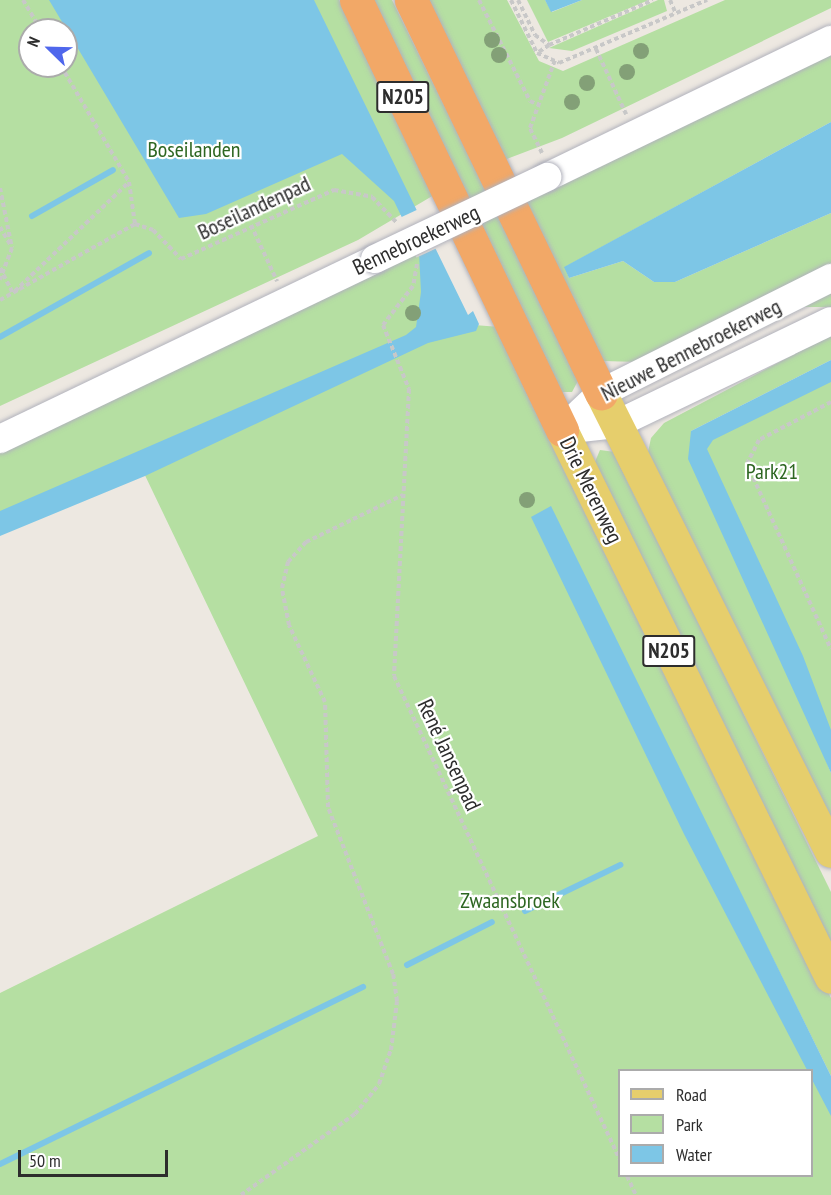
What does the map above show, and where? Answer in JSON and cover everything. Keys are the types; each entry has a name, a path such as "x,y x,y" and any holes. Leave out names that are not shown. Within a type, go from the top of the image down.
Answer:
{"highway":[{"name":"Drie Merenweg","path":"356,0 562,430"},
{"name":"N205","path":"411,0 601,393"}],"main road":[{"name":"N205","path":"601,393 831,852"},
{"name":"Drie Merenweg","path":"562,430 831,978"}],"street":[{"name":"Bennebroekerweg","path":"0,439 375,259 546,167 831,40"},
{"name":"Nieuwe Bennebroekerweg","path":"562,430 601,393 831,278"},
{"name":"Nieuwe Bennebroekerweg","path":"562,430 616,424 831,321"}],"path":[{"path":"23,0 34,18"},
{"path":"479,0 530,101 539,105"},
{"path":"512,0 537,53 555,60 574,60 707,0"},
{"path":"518,0 535,35 549,45"},
{"path":"537,53 549,45 653,0"},
{"path":"670,0 676,14"},
{"path":"596,49 626,115"},
{"path":"546,167 530,128 555,60"},
{"path":"0,300 135,224 129,182 69,78"},
{"path":"13,293 129,182"},
{"path":"0,188 12,248 5,277 0,280"},
{"name":"Boseilandenpad","path":"135,224 153,230 181,259 251,225 334,190 372,197 401,230"},
{"path":"251,225 278,281"},
{"path":"0,226 12,248"},
{"name":"René Jansenpad","path":"417,258 413,286 385,318 386,338 409,389 394,676 618,1156"},
{"path":"0,268 13,293"},
{"path":"35,281 40,268"},
{"path":"831,402 759,440 747,464 831,649"},
{"path":"240,1195 355,1114 379,1084 391,1050 397,1001 393,974 328,807 325,702 289,625 282,588 288,562 306,542 404,495"},
{"path":"627,1177 636,1195"}],"green space":[{"name":"Boseilanden","path":"0,0 339,0 434,195 358,240 0,406"},
{"path":"367,0 392,0 579,379 572,392 561,392"},
{"path":"420,0 507,0 539,61 563,71 725,0 831,0 831,8 562,138 499,162"},
{"path":"527,0 545,0 552,12 582,0 649,0 548,42"},
{"path":"658,0 664,0 667,11 572,51 549,48"},
{"path":"831,54 831,122 565,267 569,278 623,261 654,282 675,282 831,213 831,265 638,362 603,361 520,204"},
{"name":"Zwaansbroek","path":"419,253 474,325 500,327 831,998 831,1076 549,507 831,1104 831,1195 0,1195 0,993 318,836 141,467 0,525 0,449"},
{"path":"586,283 831,283 831,307 586,307"},
{"path":"831,335 831,360 691,431 831,773 831,832 647,457 651,438 664,423"},
{"name":"Park21","path":"831,375 831,747 697,446"},
{"path":"600,450 615,452 831,892 831,946 594,464"}],"water":[{"path":"49,0 314,0 468,315 473,311 479,324 476,331 428,343 145,476 0,536 0,511 406,335 416,327 421,292 419,253 394,201 342,154 206,214 179,218 78,49 78,18 60,18"},
{"path":"545,0 582,0 551,12"},
{"path":"831,122 831,213 675,282 654,282 623,261 569,278 564,267"},
{"path":"831,360 831,382 713,440 707,449 803,656 831,730 831,773 688,459 691,431"},
{"path":"551,506 831,1076 831,1116 813,1081 813,1069 806,1069 684,834 531,517"}],"pier":[{"path":"421,208 439,247 417,258 398,219"}],"waterway":[{"path":"32,216 113,170"},
{"path":"0,337 149,253"},
{"path":"525,911 620,865"},
{"path":"407,965 492,922"},
{"path":"0,1164 363,987"}]}
